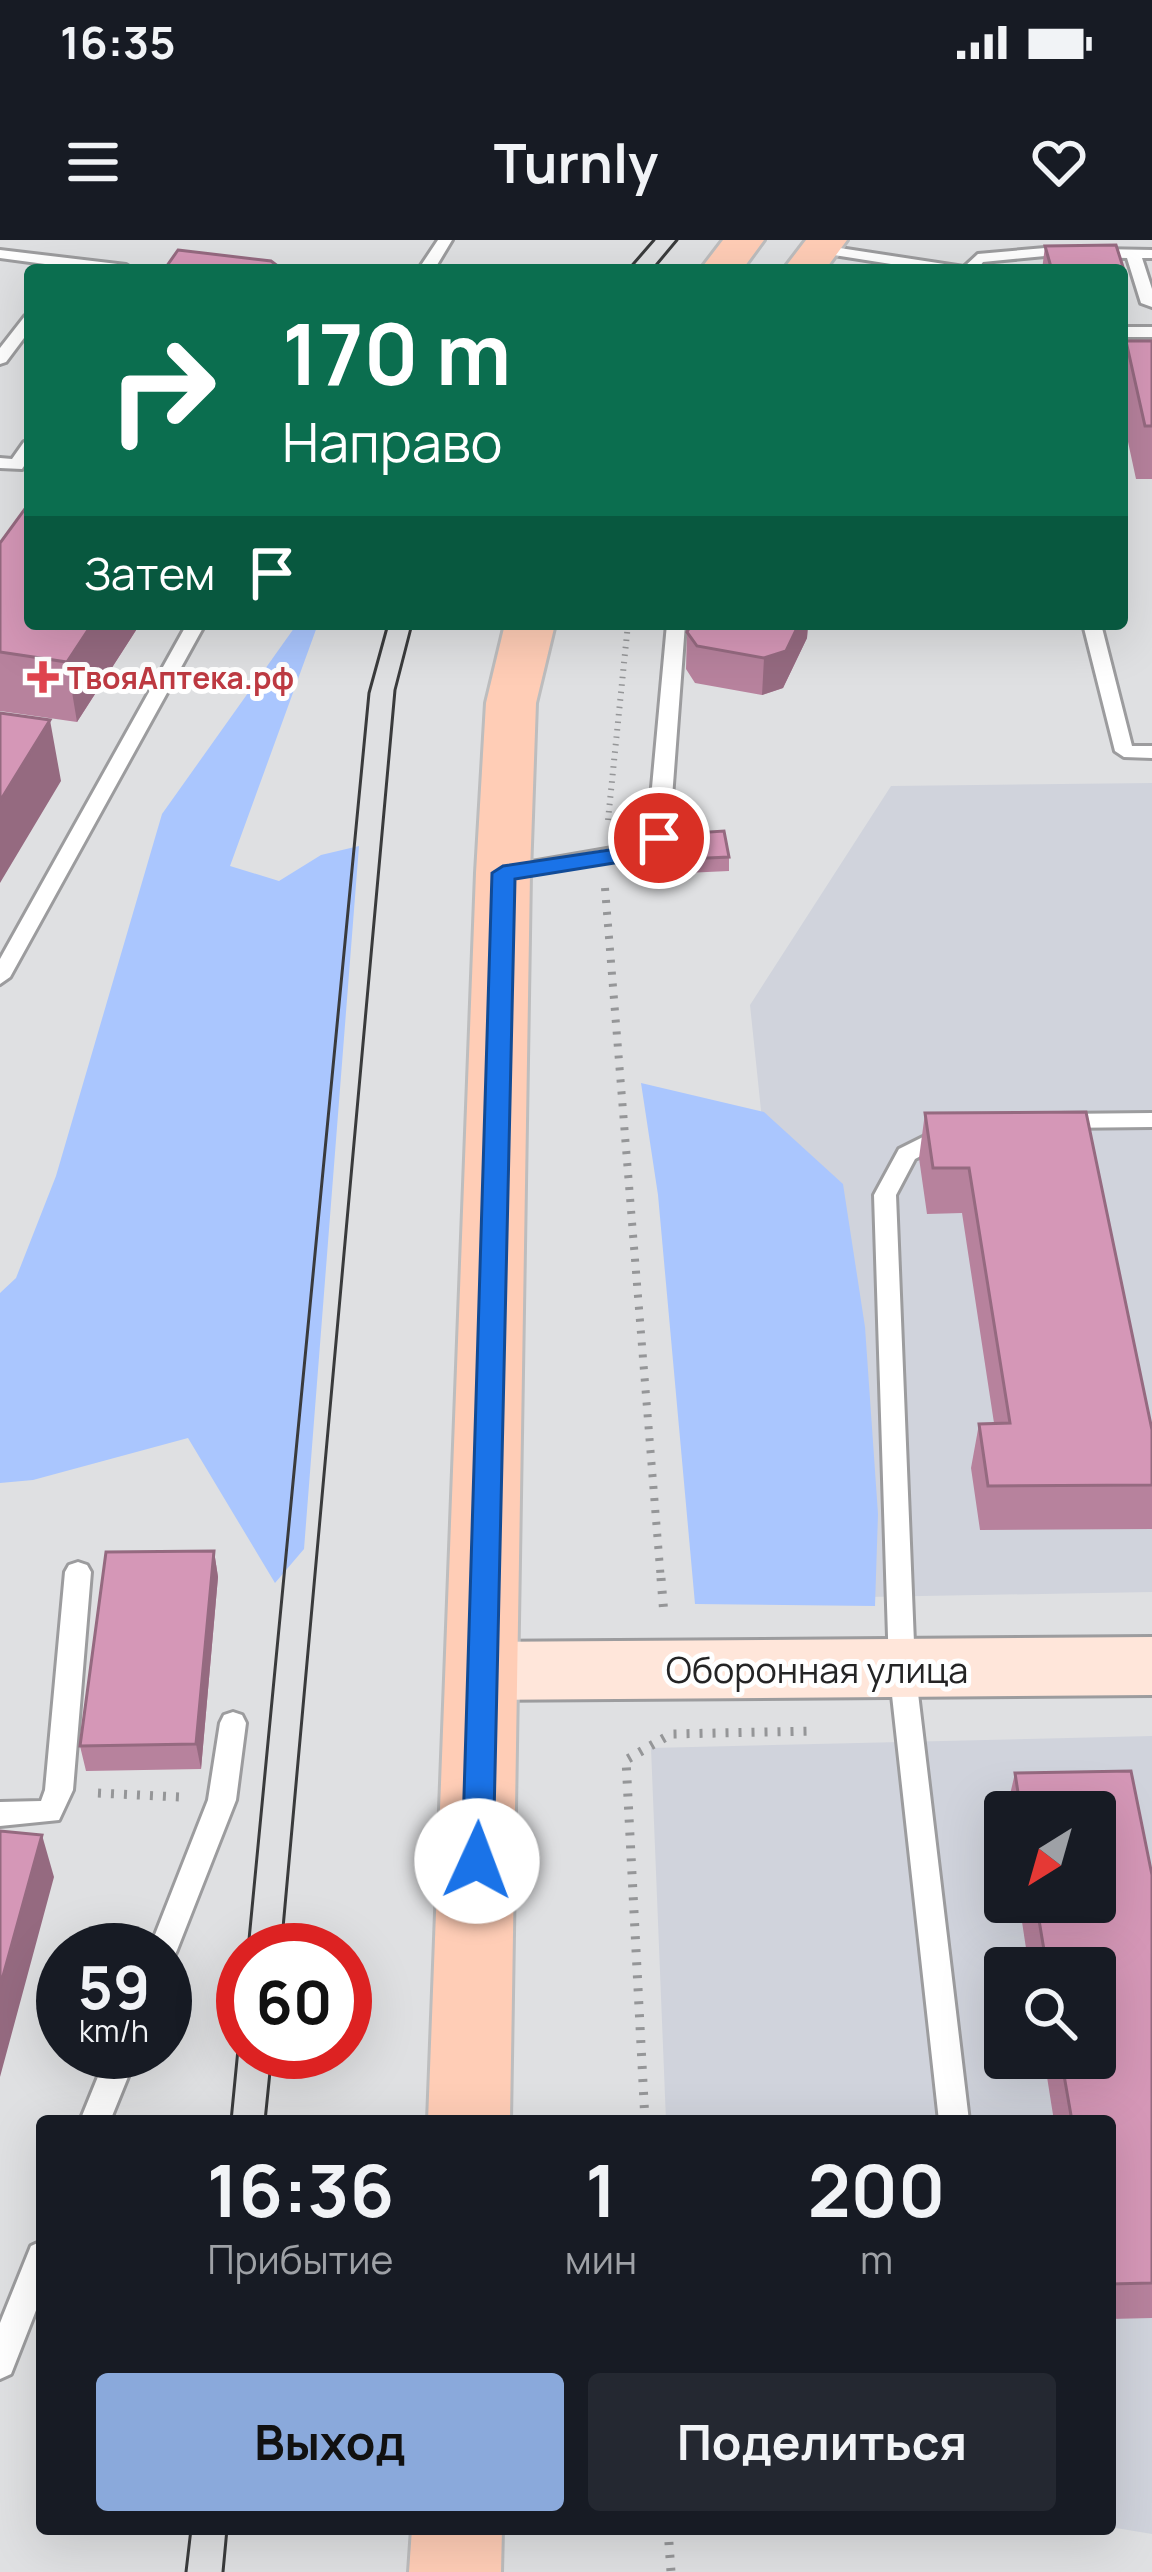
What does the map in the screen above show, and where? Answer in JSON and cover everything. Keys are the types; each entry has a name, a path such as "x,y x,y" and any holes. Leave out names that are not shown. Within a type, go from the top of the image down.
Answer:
{"main road":[{"path":"726,264 744,240"},
{"path":"470,2115 503,873 511,703 529,630"},
{"path":"455,2572 457,2535"}],"street":[{"name":"Оборонная улица","path":"482,1671 905,1698 1152,1666"}],"lane":[{"path":"817,253 909,264"},
{"path":"0,254 49,264"},
{"path":"1133,254 1150,303"},
{"path":"974,264 978,258 1152,254"},
{"path":"0,359 24,327"},
{"path":"0,977 193,630"},
{"path":"503,873 643,852 659,838 676,630"},
{"path":"1094,630 1124,751 1152,752"},
{"path":"1036,1121 1152,1120"},
{"path":"953,2115 905,1698 885,1195 907,1154 967,1122"},
{"path":"0,1814 49,1812 59,1790 78,1572"},
{"path":"174,1923 222,1800 233,1723"},
{"path":"97,2115 111,2079"},
{"path":"0,2362 36,2271"}],"path":[{"path":"627,630 604,858 664,1622"},
{"path":"645,2115 626,1760 671,1734 905,1698"},
{"path":"59,1790 222,1800"},
{"path":"668,2535 670,2572"}],"shaded area":[{"path":"293,630 316,630 230,866 279,881 321,855 359,846 304,1549 275,1583 188,1438 33,1480 0,1483 0,1293 16,1278 56,1176 162,814"},
{"path":"1152,783 1152,1592 812,1598 750,1005 891,786"},
{"path":"641,1083 764,1112 843,1184 865,1327 878,1514 875,1606 695,1604 658,1195"},
{"path":"1152,1736 1152,2534 1116,2528 1116,2115 666,2115 651,1748"}],"building":[{"path":"1116,245 1122,264 1050,264 1045,246"},
{"path":"178,250 275,264 168,264"},
{"path":"1128,341 1152,341 1152,426 1145,426"},
{"path":"24,510 24,630 88,630 67,662 0,652 0,543"},
{"path":"796,630 786,651 764,658 697,646 687,632"},
{"path":"0,713 50,720 0,801"},
{"path":"724,831 729,857 686,859 680,834"},
{"path":"1086,1112 1152,1430 1152,1485 988,1486 979,1424 1010,1423 969,1168 933,1168 925,1113"},
{"path":"214,1551 196,1744 80,1746 106,1552"},
{"path":"1131,1771 1152,1875 1152,2283 1116,2284 1116,2115 1071,2115 1065,2079 1116,2079 1116,1947 1044,1947 1040,1923 1116,1923 1116,1791 1018,1791 1015,1773"},
{"path":"0,1831 42,1835 0,1987"}],"tram line":[{"path":"633,264 654,240"},
{"path":"657,264 677,240"},
{"path":"251,1923 369,693 386,630"},
{"path":"283,1923 395,690 410,630"},
{"path":"232,2115 235,2079"},
{"path":"266,2115 269,2079"},
{"path":"186,2572 190,2535"},
{"path":"223,2572 226,2535"}],"place":[{"name":"ТвояАптека.рф","path":"43,677"}],"route":[{"path":"477,1861 503,873 643,852 659,838"}]}
